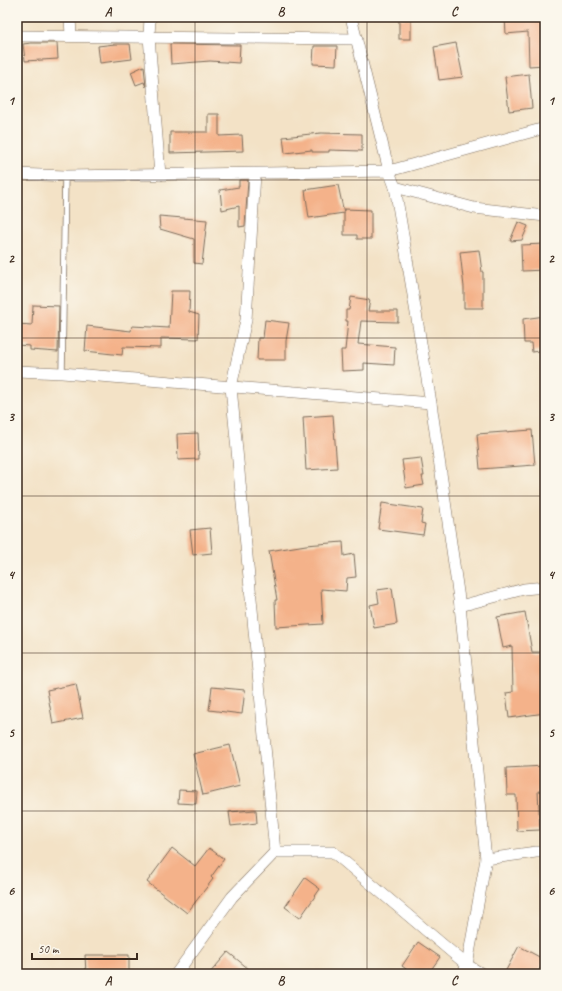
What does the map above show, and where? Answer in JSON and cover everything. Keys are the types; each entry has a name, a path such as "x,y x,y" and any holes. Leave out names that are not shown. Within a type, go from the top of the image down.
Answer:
{"street":[{"path":"70,17 71,36"},
{"path":"150,17 149,37 160,175"},
{"path":"351,17 394,187 432,404 460,606 486,859 465,969"},
{"path":"17,36 356,39"},
{"path":"17,174 65,176 389,171 545,128"},
{"path":"255,174 246,320 231,387 275,852"},
{"path":"394,187 474,208 545,216"},
{"path":"17,371 62,373 432,404"},
{"path":"460,606 524,589 545,587"},
{"path":"176,974 232,897 275,852 333,852 465,969 482,974"},
{"path":"486,859 545,852"}],"lane":[{"path":"62,373 65,176"}],"building":[{"path":"505,17 545,17 545,65 529,66 528,32 506,34"},
{"path":"399,19 411,19 411,39 399,39"},
{"path":"57,43 58,59 25,61 23,44"},
{"path":"456,43 463,77 439,80 434,47"},
{"path":"130,44 132,59 100,63 98,46"},
{"path":"170,44 240,45 239,63 210,61 171,64"},
{"path":"314,46 337,46 336,65 313,64"},
{"path":"144,66 146,87 144,82 136,85 131,72"},
{"path":"529,74 532,108 509,111 505,77"},
{"path":"208,114 219,114 219,136 242,135 243,151 170,153 170,132 208,132"},
{"path":"321,133 362,134 362,151 329,150 329,152 312,152 312,150 285,153 283,137"},
{"path":"239,180 248,180 245,226 239,227 239,206 222,210 220,190 239,187"},
{"path":"338,185 344,213 309,218 305,190"},
{"path":"344,209 371,210 371,239 357,239 357,235 344,235"},
{"path":"159,216 207,220 202,264 194,263 194,239 160,229"},
{"path":"518,222 528,226 522,240 510,241"},
{"path":"545,244 545,270 522,271 521,245"},
{"path":"479,250 483,272 483,308 464,308 464,287 460,252"},
{"path":"171,291 190,291 189,312 199,315 198,339 161,338 161,348 123,347 122,355 85,351 87,326 131,331 132,326 169,328"},
{"path":"351,297 370,300 368,311 398,311 398,322 361,321 358,344 395,347 394,365 364,363 364,370 342,371 341,350 345,350 348,321 346,321 346,310 349,310"},
{"path":"33,305 59,306 58,352 30,350 30,346 17,345 17,324 32,325"},
{"path":"545,316 545,350 532,352 531,343 524,343 523,319"},
{"path":"265,320 289,323 286,341 286,360 257,360 258,338 263,338"},
{"path":"333,415 337,468 306,470 303,417"},
{"path":"532,430 535,465 480,469 477,434"},
{"path":"198,433 199,459 178,460 177,434"},
{"path":"421,458 424,485 406,488 402,460"},
{"path":"382,503 423,509 421,523 425,524 423,535 378,529"},
{"path":"210,528 212,553 193,555 190,530"},
{"path":"343,542 344,556 354,554 356,577 347,578 346,591 321,589 323,624 276,627 275,600 277,600 269,551 306,545"},
{"path":"392,588 397,624 374,628 370,605 379,603 377,590"},
{"path":"525,612 532,652 545,652 545,713 509,718 506,693 513,692 512,646 503,648 497,617"},
{"path":"76,684 83,718 53,724 47,690"},
{"path":"212,687 245,690 242,714 209,710"},
{"path":"230,745 240,786 203,795 193,754"},
{"path":"545,766 545,792 538,791 540,830 517,831 516,795 507,795 506,768"},
{"path":"179,790 197,791 196,804 178,803"},
{"path":"256,810 257,823 231,826 229,812"},
{"path":"172,848 195,866 209,848 224,859 211,877 213,879 187,913 147,882"},
{"path":"305,878 320,889 300,918 285,907"},
{"path":"418,942 440,957 428,974 413,974 402,966"},
{"path":"519,946 545,960 537,974 504,974"},
{"path":"228,952 255,974 209,974"},
{"path":"85,955 129,955 129,974 86,974"}]}
